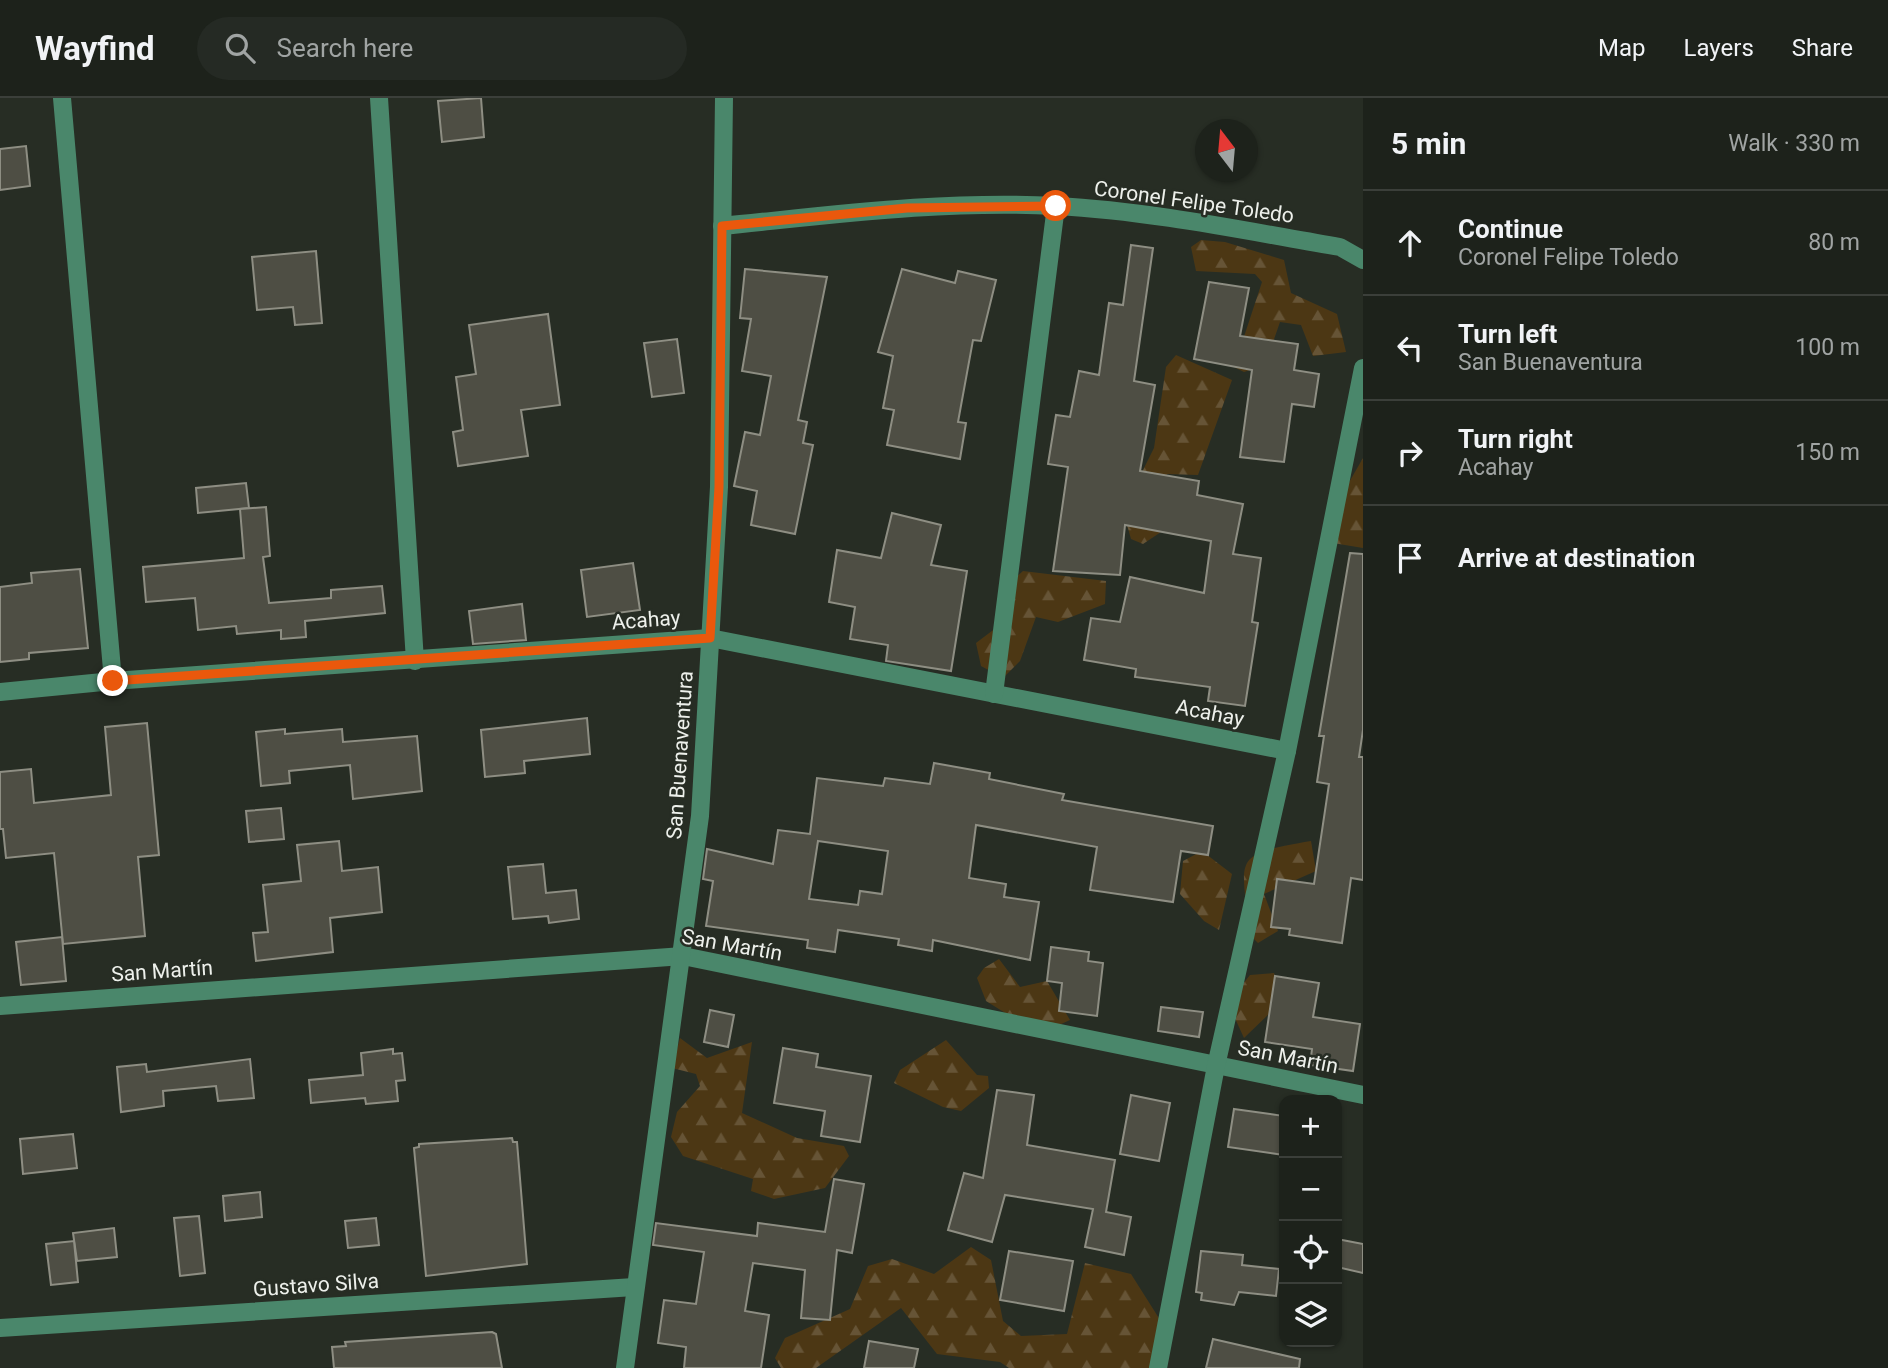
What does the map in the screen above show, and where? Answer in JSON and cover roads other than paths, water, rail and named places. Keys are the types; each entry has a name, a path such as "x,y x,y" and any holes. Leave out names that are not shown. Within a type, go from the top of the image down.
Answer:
{"street":[{"path":"62,98 113,681"},
{"path":"379,98 415,661"},
{"name":"San Buenaventura","path":"625,1368 700,816 719,487 724,98"},
{"path":"994,694 1056,206"},
{"name":"Coronel Felipe Toledo","path":"722,226 907,208 1056,206 1168,218 1340,247 1363,260"},
{"path":"1158,1368 1216,1066 1287,751 1363,368"},
{"name":"Acahay","path":"0,692 113,681 710,638 1287,751"},
{"name":"San Martín","path":"0,1006 683,956 1363,1095"},
{"name":"Gustavo Silva","path":"0,1328 634,1287"}]}
